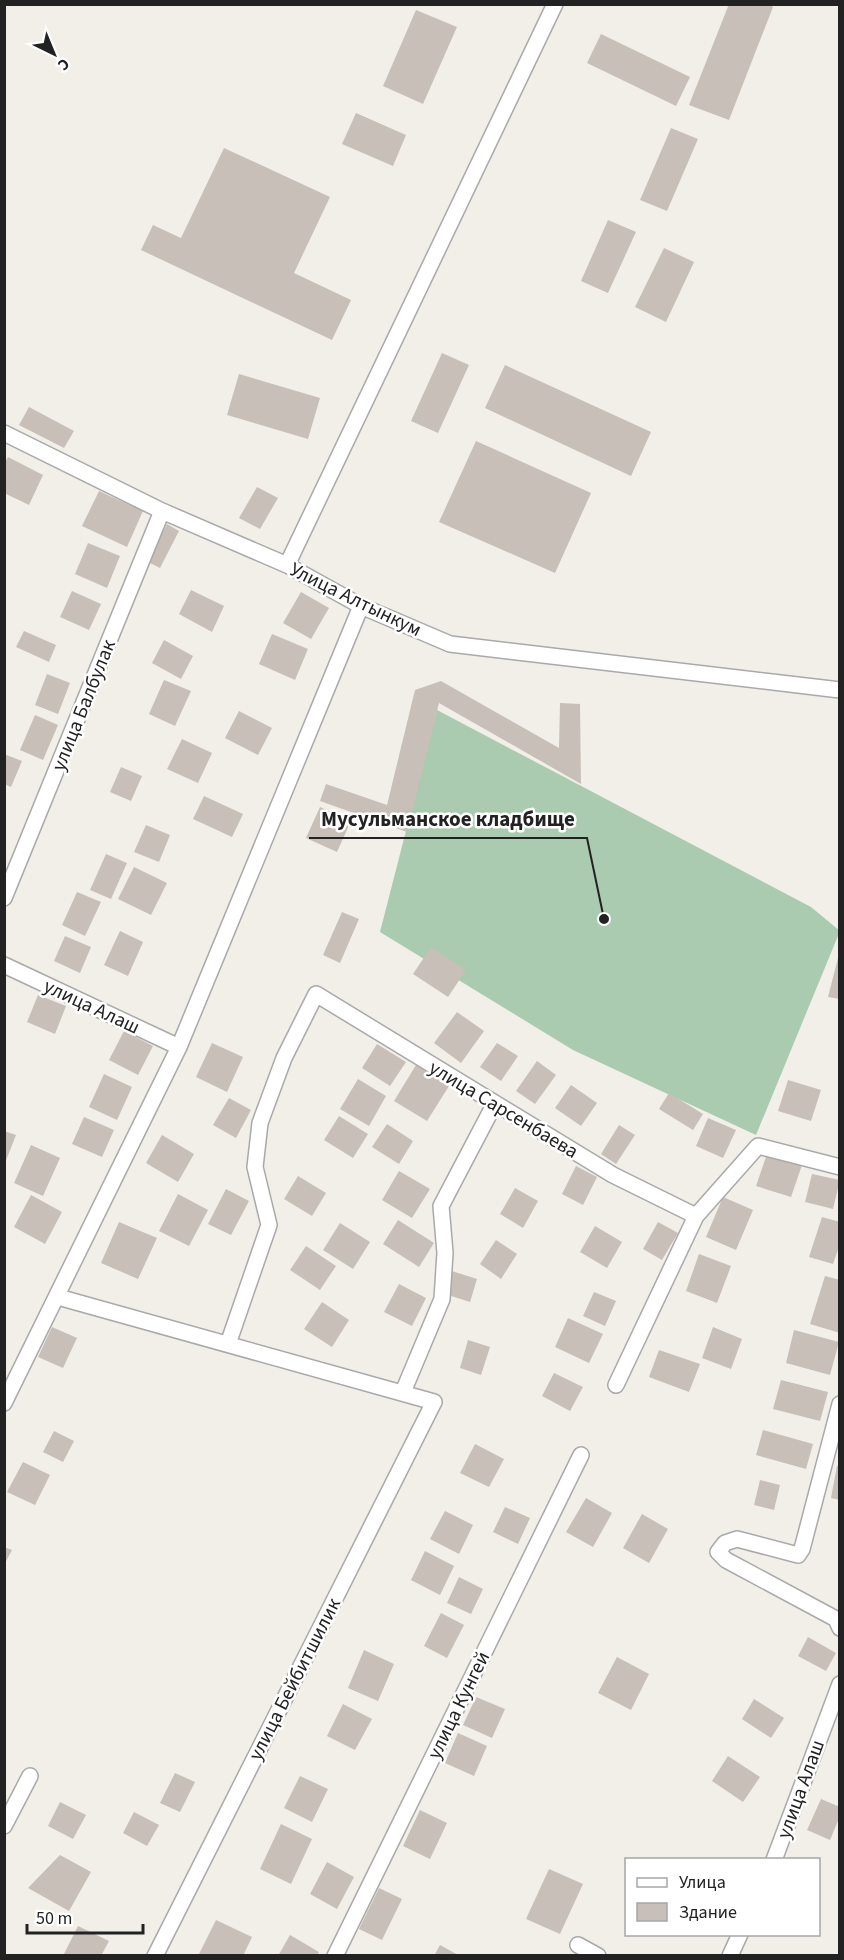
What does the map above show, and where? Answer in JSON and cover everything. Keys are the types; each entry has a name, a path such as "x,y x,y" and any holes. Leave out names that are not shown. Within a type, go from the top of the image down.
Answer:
{"street":[{"path":"286,565 555,4"},
{"name":"Улица Алтынкум","path":"4,433 162,511 286,565 361,606 450,644 840,690"},
{"name":"улица Балбулак","path":"4,898 162,511"},
{"path":"4,1403 180,1047 361,606"},
{"name":"улица Алаш","path":"4,965 180,1047"},
{"name":"улица Сарсенбаева","path":"228,1344 269,1225 255,1167 260,1123 284,1058 316,994 613,1175 696,1216"},
{"path":"58,1297 403,1392 442,1299 445,1253 441,1206 495,1103"},
{"path":"616,1385 696,1216 758,1146 840,1167"},
{"name":"улица Бейбитшилик","path":"155,1956 434,1402 403,1392"},
{"path":"840,1404 802,1549 798,1555 737,1539 725,1544 718,1552 726,1560 836,1619 840,1628"},
{"name":"улица Кунгей","path":"335,1956 581,1455"},
{"name":"улица Алаш","path":"775,1858 840,1684"},
{"path":"4,1826 30,1776"},
{"path":"730,1956 740,1936"},
{"path":"578,1945 598,1956"}],"green space":[{"path":"437,710 811,907 840,931 756,1135 573,1050 380,932"}],"building":[{"path":"729,4 767,4 773,7 729,120 689,105"},
{"path":"416,10 457,27 423,104 383,86"},
{"path":"601,34 690,77 676,106 587,63"},
{"path":"356,113 406,135 393,166 342,144"},
{"path":"671,128 698,139 667,211 640,200"},
{"path":"224,148 330,197 294,273 351,300 332,340 141,250 153,225 181,238"},
{"path":"608,220 636,232 608,293 581,281"},
{"path":"664,248 694,262 666,322 635,307"},
{"path":"442,353 469,365 438,433 411,421"},
{"path":"505,365 651,432 631,476 485,408"},
{"path":"239,374 320,398 308,439 227,415"},
{"path":"29,407 74,431 64,448 19,425"},
{"path":"476,441 591,493 555,573 439,522"},
{"path":"8,457 43,475 29,505 4,493 4,464"},
{"path":"257,487 278,498 260,529 239,518"},
{"path":"99,491 143,511 127,547 82,526"},
{"path":"167,524 179,531 160,568 148,562"},
{"path":"88,543 120,556 107,588 75,574"},
{"path":"191,590 224,606 212,632 179,614"},
{"path":"72,591 101,604 89,630 60,617"},
{"path":"301,592 329,608 311,639 283,623"},
{"path":"24,631 56,645 49,662 16,647"},
{"path":"272,634 308,649 295,680 259,664"},
{"path":"164,640 193,656 181,679 152,663"},
{"path":"47,674 70,683 58,714 35,705"},
{"path":"164,680 191,691 175,726 149,714"},
{"path":"441,681 559,748 560,703 580,704 581,784 439,703 407,832 320,801 326,784 387,805 415,690"},
{"path":"239,711 272,728 258,755 225,738"},
{"path":"35,715 58,725 43,760 20,750"},
{"path":"182,739 212,753 198,783 167,769"},
{"path":"4,754 22,761 11,787 4,784"},
{"path":"121,767 142,776 131,801 110,792"},
{"path":"204,796 243,814 232,837 193,819"},
{"path":"320,807 351,821 337,852 306,838"},
{"path":"146,825 170,835 159,862 134,852"},
{"path":"106,854 127,863 111,899 90,890"},
{"path":"134,867 167,883 151,915 118,899"},
{"path":"77,892 101,902 85,936 62,925"},
{"path":"342,912 359,919 340,963 323,955"},
{"path":"120,931 143,942 128,976 104,965"},
{"path":"65,936 91,947 80,973 54,961"},
{"path":"431,947 466,970 448,997 413,974"},
{"path":"840,954 840,999 828,997"},
{"path":"38,995 66,1006 55,1034 27,1022"},
{"path":"457,1012 484,1031 461,1063 434,1043"},
{"path":"124,1031 153,1046 138,1075 109,1060"},
{"path":"212,1043 243,1057 227,1092 196,1077"},
{"path":"497,1043 518,1056 501,1081 480,1067"},
{"path":"377,1044 406,1062 390,1086 362,1068"},
{"path":"537,1061 556,1075 535,1104 516,1091"},
{"path":"416,1065 449,1086 427,1121 394,1101"},
{"path":"104,1074 132,1087 117,1120 89,1107"},
{"path":"358,1079 386,1096 369,1126 340,1109"},
{"path":"788,1080 821,1090 811,1121 778,1111"},
{"path":"571,1085 597,1103 581,1126 555,1108"},
{"path":"669,1093 703,1114 693,1130 659,1109"},
{"path":"229,1098 251,1110 236,1138 213,1125"},
{"path":"339,1116 368,1134 353,1158 324,1140"},
{"path":"84,1117 114,1130 102,1157 72,1144"},
{"path":"708,1118 736,1130 723,1158 696,1146"},
{"path":"387,1124 413,1141 399,1164 372,1147"},
{"path":"619,1125 635,1135 616,1164 601,1154"},
{"path":"4,1131 16,1135 5,1163 4,1163"},
{"path":"162,1135 194,1154 178,1182 146,1163"},
{"path":"31,1145 60,1158 43,1196 14,1183"},
{"path":"767,1154 802,1165 791,1197 756,1186"},
{"path":"576,1166 597,1177 583,1205 562,1194"},
{"path":"399,1171 430,1189 412,1218 382,1200"},
{"path":"812,1174 840,1180 833,1209 805,1202"},
{"path":"298,1176 326,1193 312,1216 284,1199"},
{"path":"515,1188 538,1201 523,1228 500,1214"},
{"path":"226,1189 249,1201 231,1235 208,1224"},
{"path":"178,1194 208,1210 189,1246 159,1231"},
{"path":"31,1195 62,1212 45,1244 14,1227"},
{"path":"723,1197 753,1210 736,1250 706,1237"},
{"path":"822,1217 840,1222 840,1244 833,1264 809,1257"},
{"path":"398,1220 434,1243 419,1267 383,1244"},
{"path":"119,1222 157,1238 138,1279 101,1263"},
{"path":"658,1222 678,1233 662,1260 643,1249"},
{"path":"340,1223 370,1242 353,1269 323,1250"},
{"path":"595,1226 622,1242 607,1268 580,1252"},
{"path":"496,1240 517,1254 501,1279 480,1264"},
{"path":"306,1246 336,1266 320,1290 290,1270"},
{"path":"699,1254 731,1266 717,1303 686,1291"},
{"path":"452,1271 477,1279 470,1302 445,1294"},
{"path":"825,1276 840,1280 840,1333 810,1324"},
{"path":"399,1284 426,1298 412,1326 384,1312"},
{"path":"594,1292 616,1301 605,1326 583,1316"},
{"path":"322,1302 349,1320 332,1347 304,1329"},
{"path":"568,1318 603,1334 589,1363 555,1347"},
{"path":"52,1327 77,1338 63,1368 38,1357"},
{"path":"713,1327 742,1339 731,1369 702,1358"},
{"path":"794,1330 839,1342 830,1375 786,1363"},
{"path":"468,1340 490,1347 481,1375 460,1368"},
{"path":"659,1350 700,1364 689,1392 649,1377"},
{"path":"554,1373 583,1387 570,1411 542,1396"},
{"path":"781,1380 828,1392 820,1421 773,1409"},
{"path":"763,1430 813,1444 806,1469 756,1455"},
{"path":"54,1431 74,1441 63,1462 43,1452"},
{"path":"475,1444 504,1459 489,1487 460,1473"},
{"path":"23,1462 50,1475 35,1505 7,1492"},
{"path":"837,1466 840,1466 840,1500 831,1498"},
{"path":"760,1480 780,1485 774,1510 754,1505"},
{"path":"586,1498 612,1513 593,1547 566,1532"},
{"path":"505,1507 530,1518 518,1544 493,1532"},
{"path":"445,1511 473,1525 459,1554 430,1539"},
{"path":"642,1514 668,1529 649,1563 623,1548"},
{"path":"4,1547 12,1550 4,1565"},
{"path":"425,1551 454,1566 440,1595 411,1580"},
{"path":"459,1577 483,1589 471,1614 447,1603"},
{"path":"441,1613 464,1625 447,1658 424,1646"},
{"path":"808,1637 836,1653 826,1671 798,1656"},
{"path":"364,1650 394,1664 378,1701 348,1688"},
{"path":"617,1657 649,1674 631,1710 598,1693"},
{"path":"476,1697 505,1709 492,1738 463,1725"},
{"path":"754,1699 784,1718 771,1738 742,1719"},
{"path":"343,1704 372,1719 355,1750 327,1736"},
{"path":"458,1733 487,1746 474,1776 445,1763"},
{"path":"728,1756 760,1777 743,1802 712,1781"},
{"path":"175,1773 195,1782 180,1812 160,1803"},
{"path":"300,1776 328,1789 312,1822 284,1808"},
{"path":"821,1799 840,1807 840,1816 830,1840 807,1830"},
{"path":"60,1802 86,1815 73,1839 48,1826"},
{"path":"420,1810 447,1823 430,1859 403,1846"},
{"path":"134,1812 159,1825 147,1846 123,1833"},
{"path":"281,1824 312,1839 291,1884 260,1869"},
{"path":"60,1855 91,1872 69,1911 28,1888"},
{"path":"327,1862 354,1877 337,1909 310,1894"},
{"path":"549,1869 583,1884 560,1934 526,1919"},
{"path":"379,1888 402,1899 382,1940 359,1929"},
{"path":"216,1920 252,1937 243,1956 198,1956"},
{"path":"78,1926 109,1941 101,1956 63,1956"},
{"path":"290,1935 319,1952 317,1956 278,1956"},
{"path":"440,1945 460,1956 434,1956"}],"place":[{"name":"Мусульманское кладбище","path":"604,919"}]}
